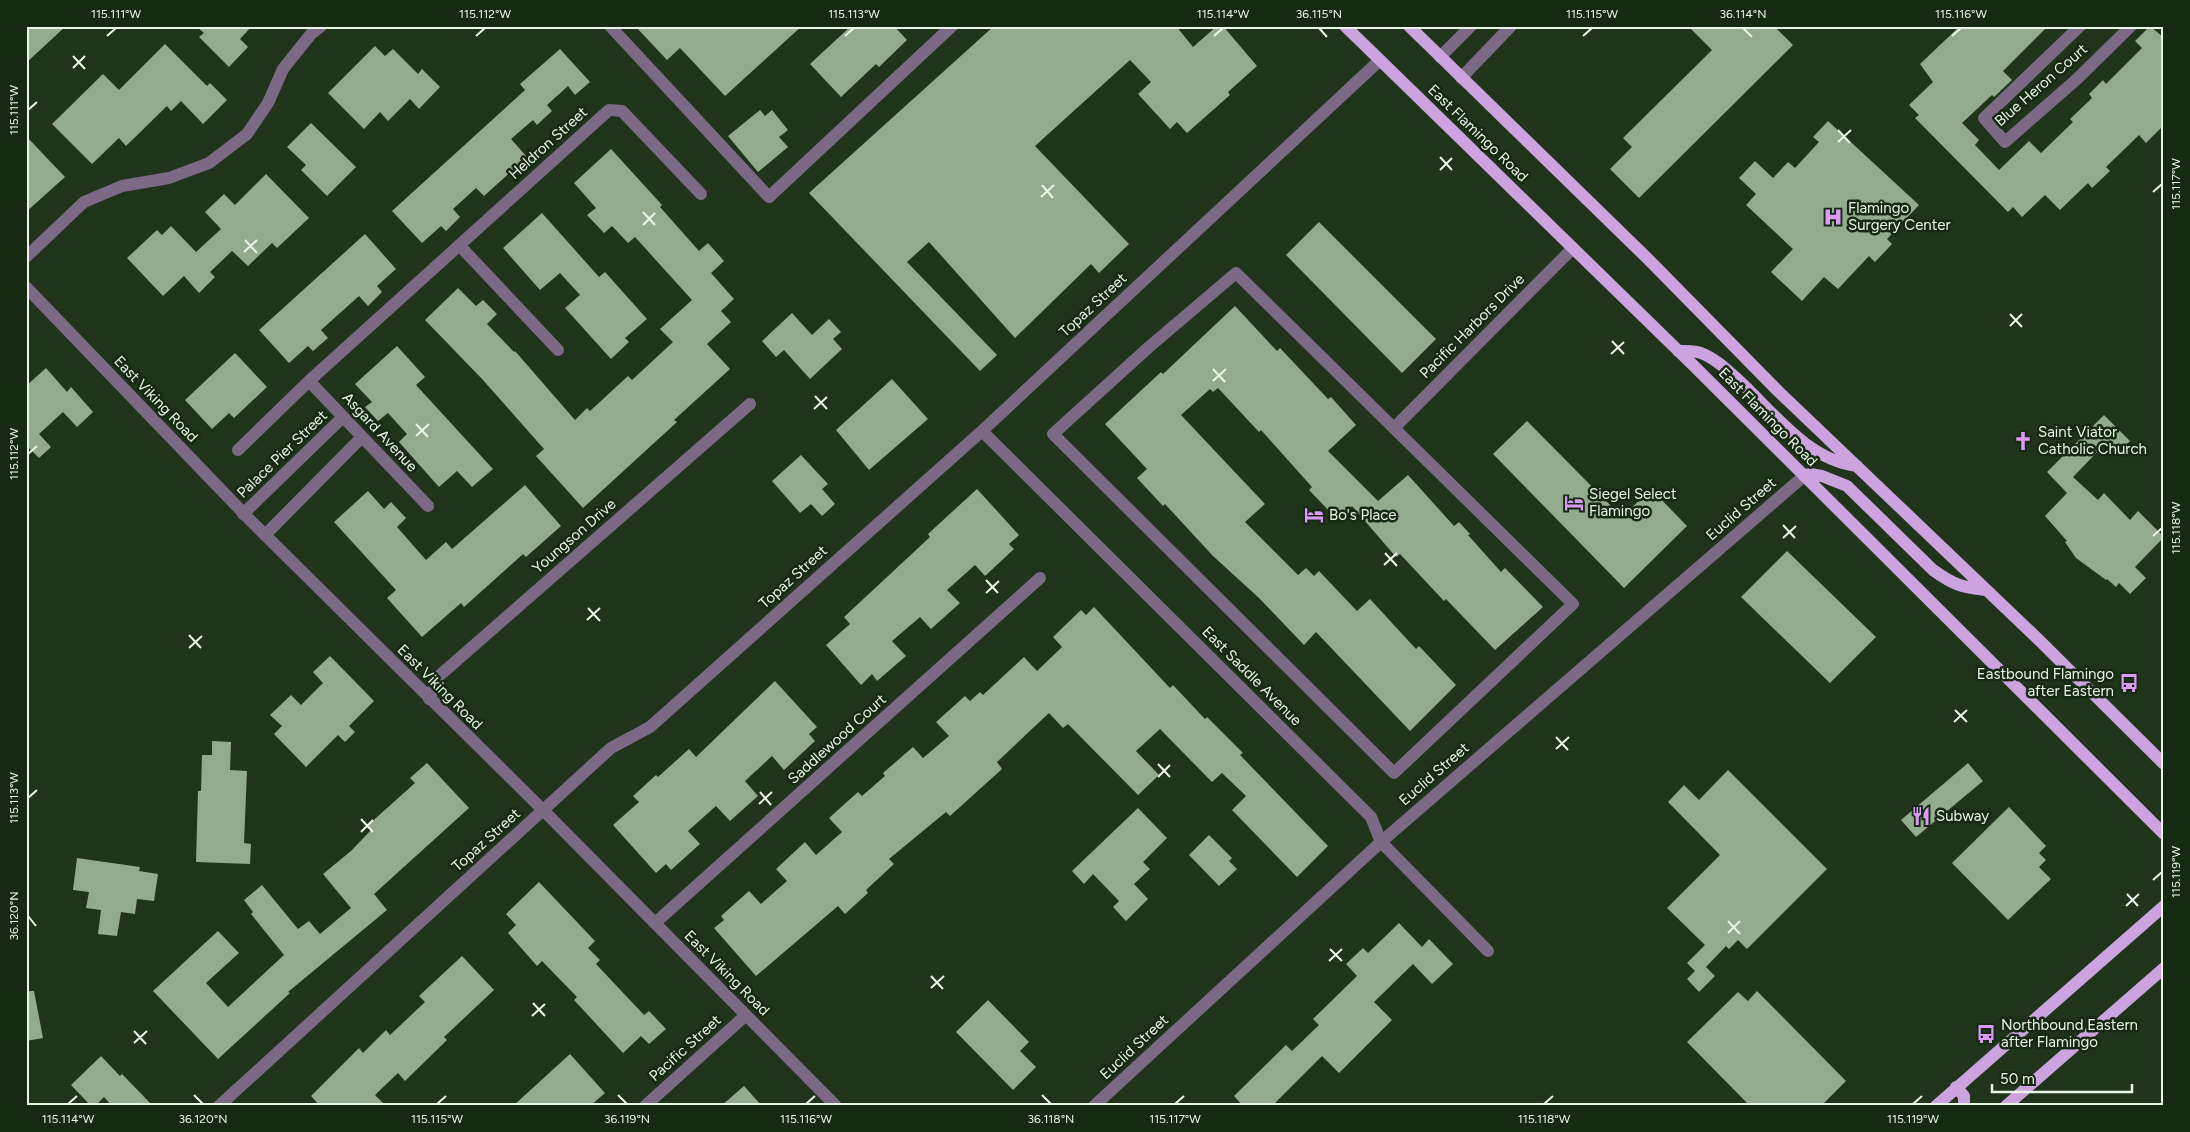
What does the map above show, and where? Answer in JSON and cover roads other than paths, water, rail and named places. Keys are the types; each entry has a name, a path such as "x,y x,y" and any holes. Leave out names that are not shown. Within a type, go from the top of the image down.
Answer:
{"main road":[{"name":"East Flamingo Road","path":"1345,26 1678,351 2164,834"},
{"name":"East Flamingo Road","path":"1409,26 1460,78 1648,259 1779,392 2164,764"},
{"path":"1678,351 1699,352 1714,360 1746,387 1802,442 1830,459 1846,465 1857,466"},
{"path":"1804,476 1810,474 1822,476 1847,486 1933,570 1962,588 1986,590"},
{"path":"1936,1106 2164,906"},
{"path":"2006,1106 2164,968"},
{"path":"1956,1087 1964,1096 1964,1106"}],"street":[{"path":"26,257 84,202 122,186 169,178 209,163 247,134 268,103 283,69 311,34 321,26"},
{"path":"610,26 769,197 952,26"},
{"path":"1440,57 1471,26"},
{"path":"1460,78 1511,26"},
{"name":"Blue Heron Court","path":"2080,26 1984,118 2005,142 2077,79 2131,26"},
{"name":"Topaz Street","path":"219,1106 612,748 650,727 982,431 1379,61"},
{"name":"Heldron Street","path":"238,450 309,381 609,110 622,111 701,194"},
{"path":"459,245 558,350"},
{"name":"Pacific Harbors Drive","path":"1395,427 1573,248"},
{"path":"1236,273 1395,427 1573,604 1394,773 1053,434 1148,347 1236,273"},
{"name":"East Viking Road","path":"28,293 244,514 543,810 836,1106"},
{"name":"Asgard Avenue","path":"309,381 428,506"},
{"name":"Youngson Drive","path":"429,699 439,676 750,404"},
{"name":"Palace Pier Street","path":"244,514 343,417"},
{"name":"East Saddle Avenue","path":"982,431 1371,817 1381,842 1488,951"},
{"path":"265,535 362,437"},
{"name":"Euclid Street","path":"1094,1106 1381,842 1804,476"},
{"name":"Saddlewood Court","path":"655,924 1040,578"},
{"name":"Pacific Street","path":"645,1106 746,1015"}],"place":[{"name":"Flamingo Surgery Center","path":"1833,217"},
{"name":"Saint Viator Catholic Church","path":"2023,441"},
{"name":"Siegel Select Flamingo","path":"1574,503"},
{"name":"Bo's Place","path":"1314,515"},
{"name":"Eastbound Flamingo after Eastern","path":"2129,683"},
{"name":"Subway","path":"1921,816"},
{"name":"Northbound Eastern after Flamingo","path":"1986,1034"}]}
